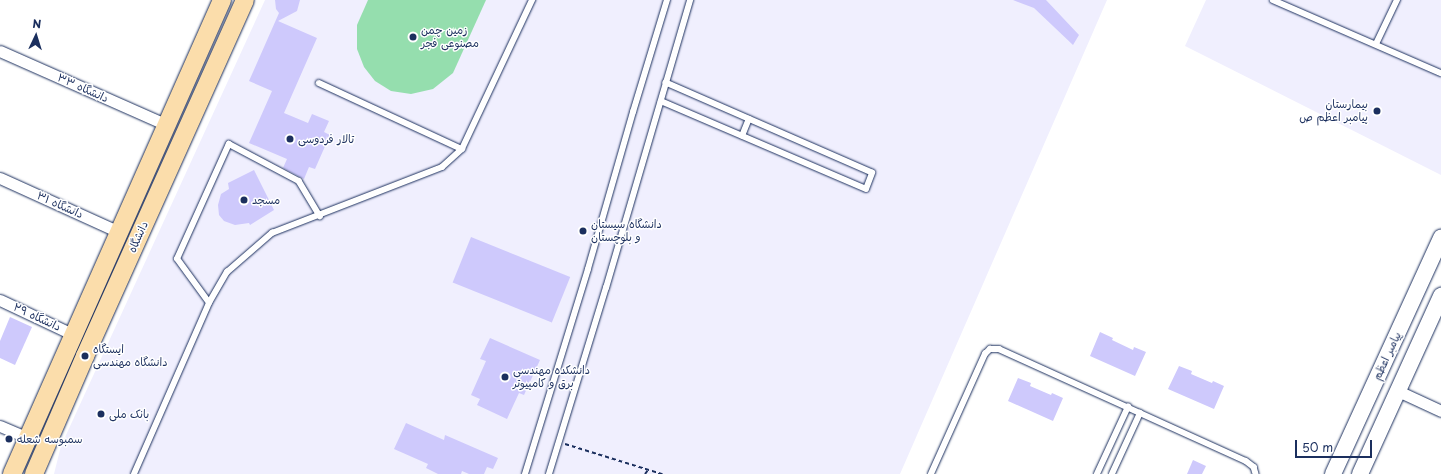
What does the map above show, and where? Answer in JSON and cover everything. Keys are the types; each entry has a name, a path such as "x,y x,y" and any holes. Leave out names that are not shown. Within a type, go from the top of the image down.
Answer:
{"main road":[{"name":"دانشگاه","path":"12,474 222,0"},
{"name":"دانشگاه","path":"34,474 239,2"},
{"name":"پیامبر اعظم","path":"1333,474 1441,238"},
{"path":"1360,474 1440,301"}],"street":[{"name":"دانشگاه ۳۳","path":"0,51 167,125"},
{"name":"دانشگاه ۳۱","path":"0,178 119,232"},
{"name":"دانشگاه ۲۹","path":"0,300 74,334"},
{"path":"1398,391 1441,411"},
{"path":"0,426 28,438"}],"lane":[{"path":"134,474 209,302 227,272 272,233 320,216 442,167 462,149 532,0"},
{"path":"525,474 588,269 667,0"},
{"path":"549,474 690,0"},
{"path":"1272,0 1441,73"},
{"path":"1376,44 1397,0"},
{"path":"319,83 462,149"},
{"path":"661,101 866,189 872,173 666,83"},
{"path":"742,136 749,119"},
{"path":"209,302 177,259 229,144 299,181 320,216"},
{"path":"931,474 985,354 990,349 1000,349 1246,461 1254,467 1256,474"},
{"path":"1098,474 1128,407"},
{"path":"1112,474 1140,413"}],"path":[{"path":"559,443 662,474"},
{"path":"645,474 648,470"}],"shaded area":[{"name":"دانشگاه سیستان و بلوچستان","path":"265,0 1107,0 900,474 54,474 61,446"},
{"name":"بیمارستان پیامبر اعظم ص","path":"1206,0 1441,0 1441,175 1185,46"}],"green space":[{"name":"زمین چمن مصنوعی فجر","path":"368,0 486,0 453,73 433,89 411,94 391,91 375,81 364,67 357,49 357,25"}],"building":[{"path":"275,0 300,0 297,11 278,21 317,38 284,113 308,123 312,114 329,121 324,132 330,135 315,169 309,167 304,179 283,168 287,159 249,143 272,91 249,81 279,13 276,9"},
{"path":"1013,0 1046,0 1079,35 1073,45 1034,8"},
{"name":"مسجد","path":"254,170 274,210 250,225 249,223 235,225 224,221 219,215 218,205 221,194 229,189 228,183"},
{"path":"471,237 570,277 552,323 453,282"},
{"path":"10,317 32,327 15,365 0,358 0,341"},
{"path":"1100,332 1113,338 1112,340 1133,350 1134,347 1146,352 1135,376 1090,356"},
{"name":"دانشکده مهندسی برق و کامپیوتر","path":"490,338 540,360 524,395 519,393 507,419 477,405 480,399 471,395 486,361 480,359"},
{"path":"1179,366 1192,371 1191,374 1212,383 1213,381 1224,386 1214,409 1168,389"},
{"path":"1018,378 1031,383 1030,386 1051,395 1052,393 1063,398 1053,421 1008,401"},
{"path":"406,423 444,440 445,435 498,458 493,469 487,467 484,474 469,474 462,471 461,474 438,474 426,468 428,464 394,449"},
{"path":"1193,460 1206,466 1202,474 1187,474"}],"place":[{"name":"زمین چمن مصنوعی فجر","path":"413,37"},
{"name":"بیمارستان پیامبر اعظم ص","path":"1377,111"},
{"name":"تالار فردوسی","path":"290,139"},
{"name":"مسجد","path":"244,200"},
{"name":"دانشگاه سیستان و بلوچستان","path":"583,231"},
{"name":"ایستگاه دانشگاه مهندسی","path":"85,356"},
{"name":"دانشکده مهندسی برق و کامپیوتر","path":"505,377"},
{"name":"بانک ملی","path":"101,414"},
{"name":"سمبوسه شعله","path":"9,439"}]}
